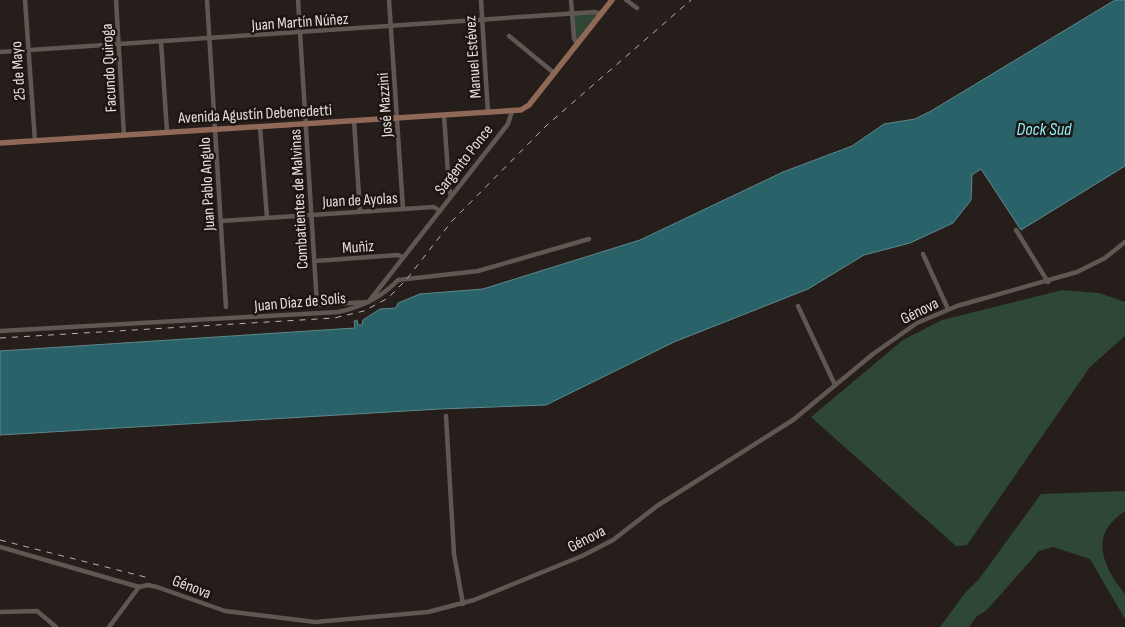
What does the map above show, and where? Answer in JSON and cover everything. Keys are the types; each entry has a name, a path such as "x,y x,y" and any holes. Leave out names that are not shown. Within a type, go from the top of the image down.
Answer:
{"main road":[{"path":"512,111 523,110 529,105 612,0"},
{"name":"Avenida Agustín Debenedetti","path":"0,143 512,111"}],"street":[{"name":"25 de Mayo","path":"25,0 35,141"},
{"name":"Facundo Quiroga","path":"116,0 124,135"},
{"name":"Juan Pablo Angulo","path":"207,0 226,307"},
{"name":"Combatientes de Malvinas","path":"298,0 318,306 369,302"},
{"name":"José Mazzini","path":"390,0 403,209"},
{"name":"Manuel Estévez","path":"481,0 488,113"},
{"path":"571,0 574,38 577,44"},
{"path":"626,0 637,8"},
{"name":"Juan Martín Núñez","path":"0,52 595,12 601,14"},
{"path":"508,36 554,73"},
{"path":"161,42 167,132"},
{"name":"Sargento Ponce","path":"369,302 508,124 512,111"},
{"path":"444,115 448,188 451,196"},
{"path":"354,121 360,211"},
{"path":"260,126 267,218"},
{"name":"Juan de Ayolas","path":"221,221 434,207 440,211"},
{"path":"1016,230 1048,282"},
{"name":"Juan Díaz de Solís","path":"0,332 338,312 360,307 388,291 398,280 478,271 589,239"},
{"name":"Génova","path":"0,548 139,587 148,584 208,606 238,614 315,622 428,612 463,604 607,544 657,506 786,425 908,327 948,309 1048,282 1088,268 1125,242"},
{"path":"923,254 948,309"},
{"name":"Muñiz","path":"314,261 398,256 404,258"},
{"path":"798,306 835,385"},
{"path":"446,416 454,546 463,604"},
{"path":"109,627 139,587"},
{"path":"0,612 38,611 56,627"}],"green space":[{"path":"595,12 601,14 577,44 574,40 572,14"},
{"path":"1062,290 1099,293 1125,302 1125,336 1090,367 967,545 956,546 811,417 903,340 942,320"},
{"path":"1125,491 1125,511 1116,518 1105,533 1103,550 1108,569 1125,595 1125,619 1090,559 1053,547 1039,551 986,611 977,616 969,627 940,627 965,593 979,579 1041,494"}],"water":[{"name":"Dock Sud","path":"1115,0 1125,0 1125,166 1021,230 981,169 972,175 971,200 953,223 910,243 864,255 808,289 674,342 546,405 440,409 0,435 0,351 355,328 354,321 357,320 358,325 362,325 363,320 380,309 396,308 398,303 420,294 483,289 640,240 783,172 852,146 884,124 915,119 931,111"}],"railway":[{"path":"0,338 334,318 364,311 388,298 406,280 452,221 547,125 691,0"},
{"path":"0,540 149,578"}]}
